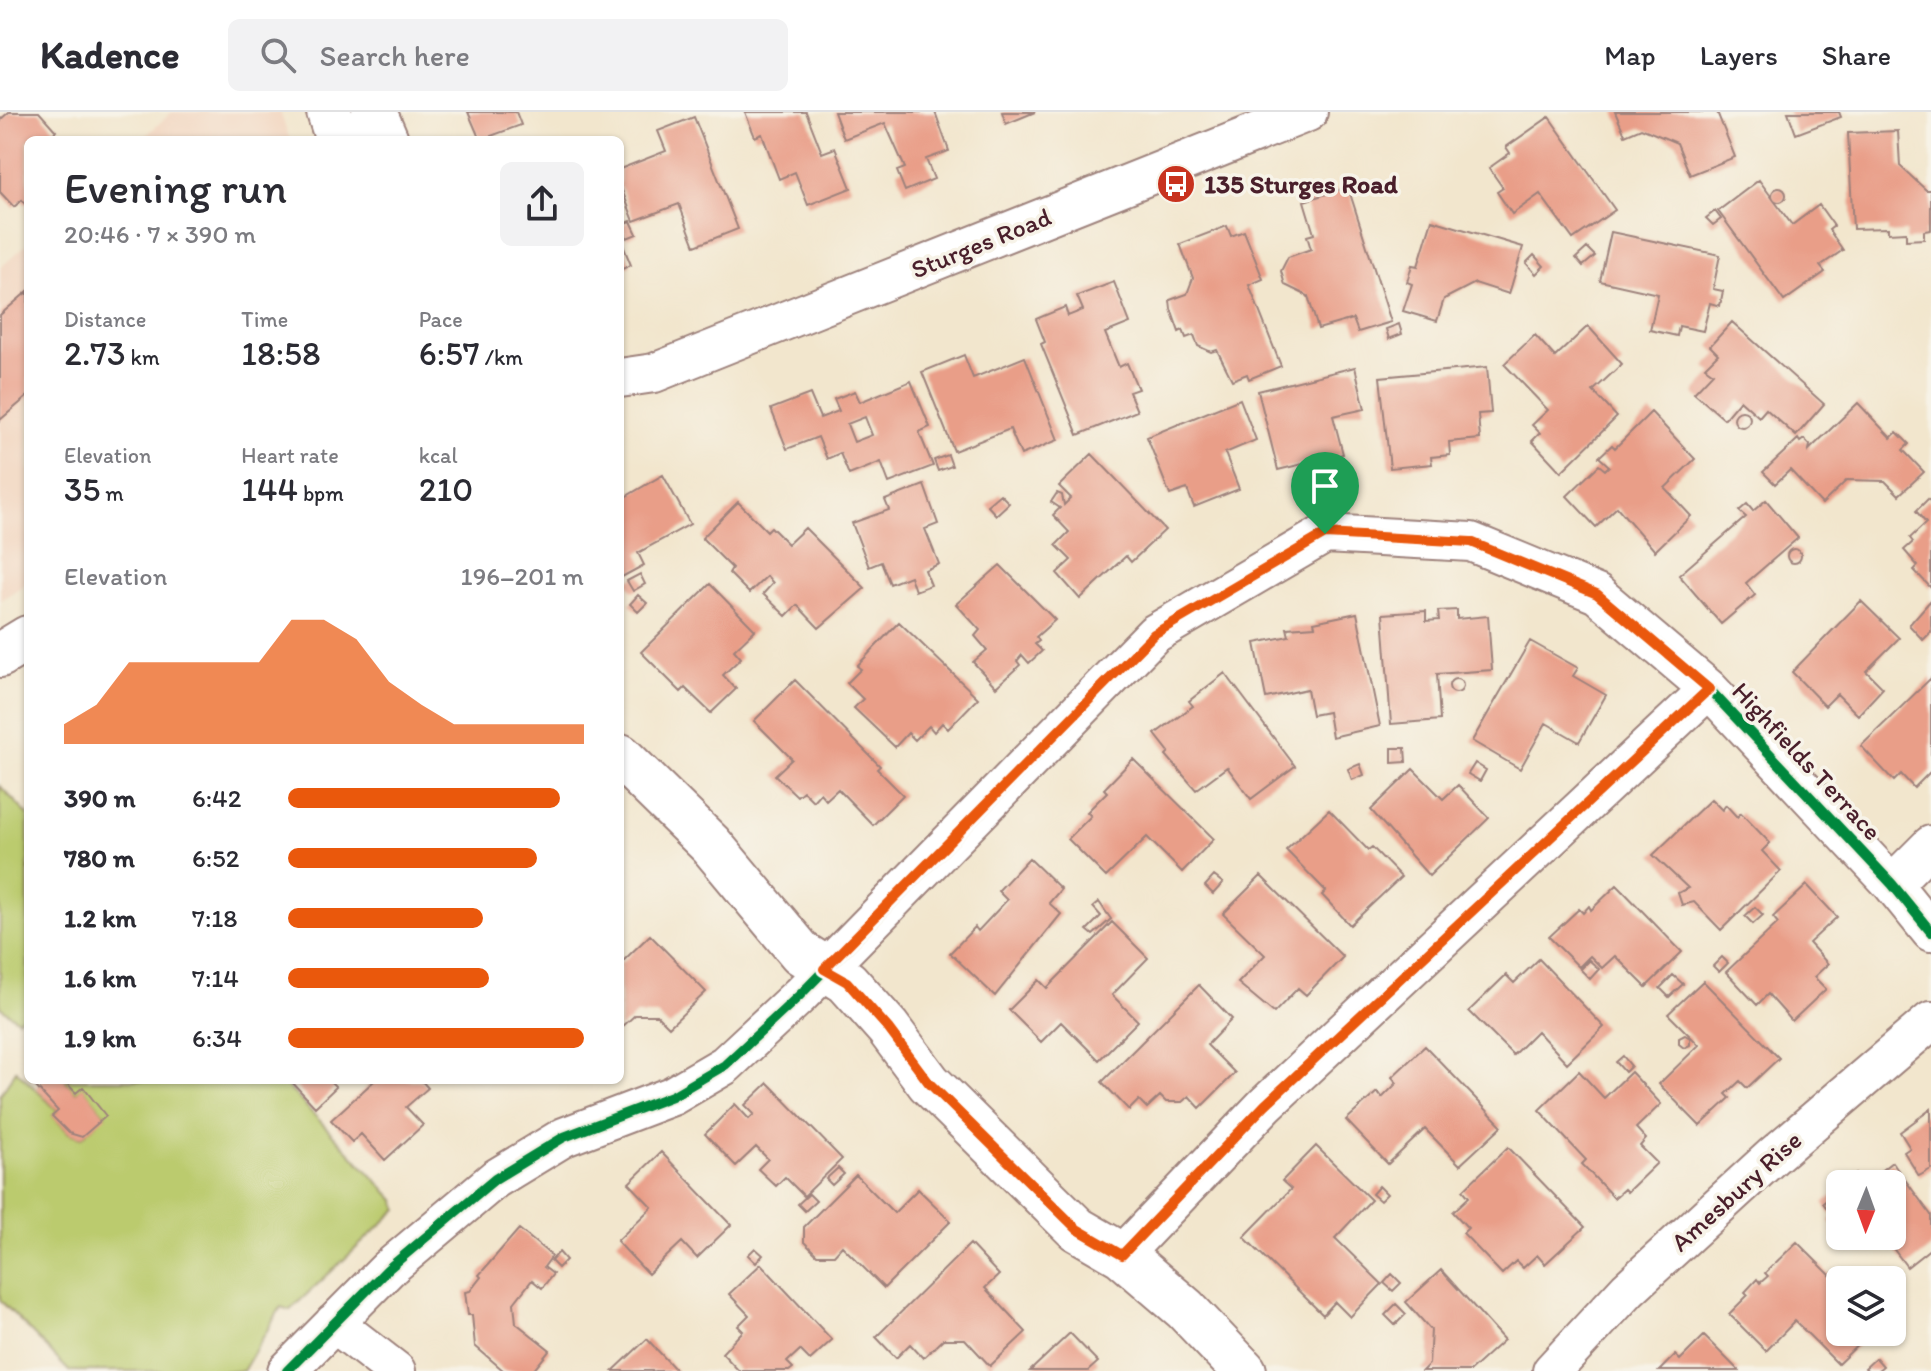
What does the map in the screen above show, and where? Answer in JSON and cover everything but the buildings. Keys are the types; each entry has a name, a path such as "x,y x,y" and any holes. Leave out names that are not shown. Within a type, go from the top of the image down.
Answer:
{"main road":[{"path":"329,112 337,136"},
{"path":"374,112 384,136"},
{"path":"0,655 24,640"},
{"path":"624,760 711,845 801,953 847,982 888,1028 929,1083 1077,1229 1122,1255 1185,1309 1244,1371"}],"street":[{"name":"Sturges Road","path":"624,394 637,376 1308,112"},
{"name":"Highfields Terrace","path":"287,1371 388,1269 495,1179 564,1137 672,1096 725,1065 824,969 1154,634 1325,534 1471,542 1597,594 1709,689 1892,884 1931,932"},
{"path":"1122,1255 1265,1105 1709,689"},
{"path":"1892,884 1931,845"},
{"name":"Amesbury Rise","path":"1552,1371 1628,1289 1773,1156 1931,1021"},
{"path":"334,1323 396,1371"}],"shaded area":[{"path":"172,112 280,112 289,136 145,136"},
{"path":"24,247 24,585 0,601 0,268"}],"green space":[{"path":"0,786 24,811 24,1015 18,1020 0,1007"},
{"path":"16,1070 24,1078 24,1084 30,1084 58,1111 53,1116 69,1133 82,1137 105,1115 83,1088 76,1093 68,1084 285,1084 395,1200 398,1209 290,1310 281,1307 243,1371 69,1371 0,1300 0,1095"}],"cycle path":[{"path":"287,1371 388,1269 495,1179 564,1137 672,1096 725,1065 800,995 1154,634 1325,534 1471,542 1597,594 1709,689 1892,884 1931,932"},
{"path":"1122,1255 1265,1105 1709,689"}],"place":[{"name":"135 Sturges Road","path":"1176,184"}],"route":[{"path":"1325,534 1471,542 1597,594 1709,689 1265,1105 1122,1255 1077,1229 929,1083 888,1028 847,982 824,969 1154,634 1325,534"}]}
